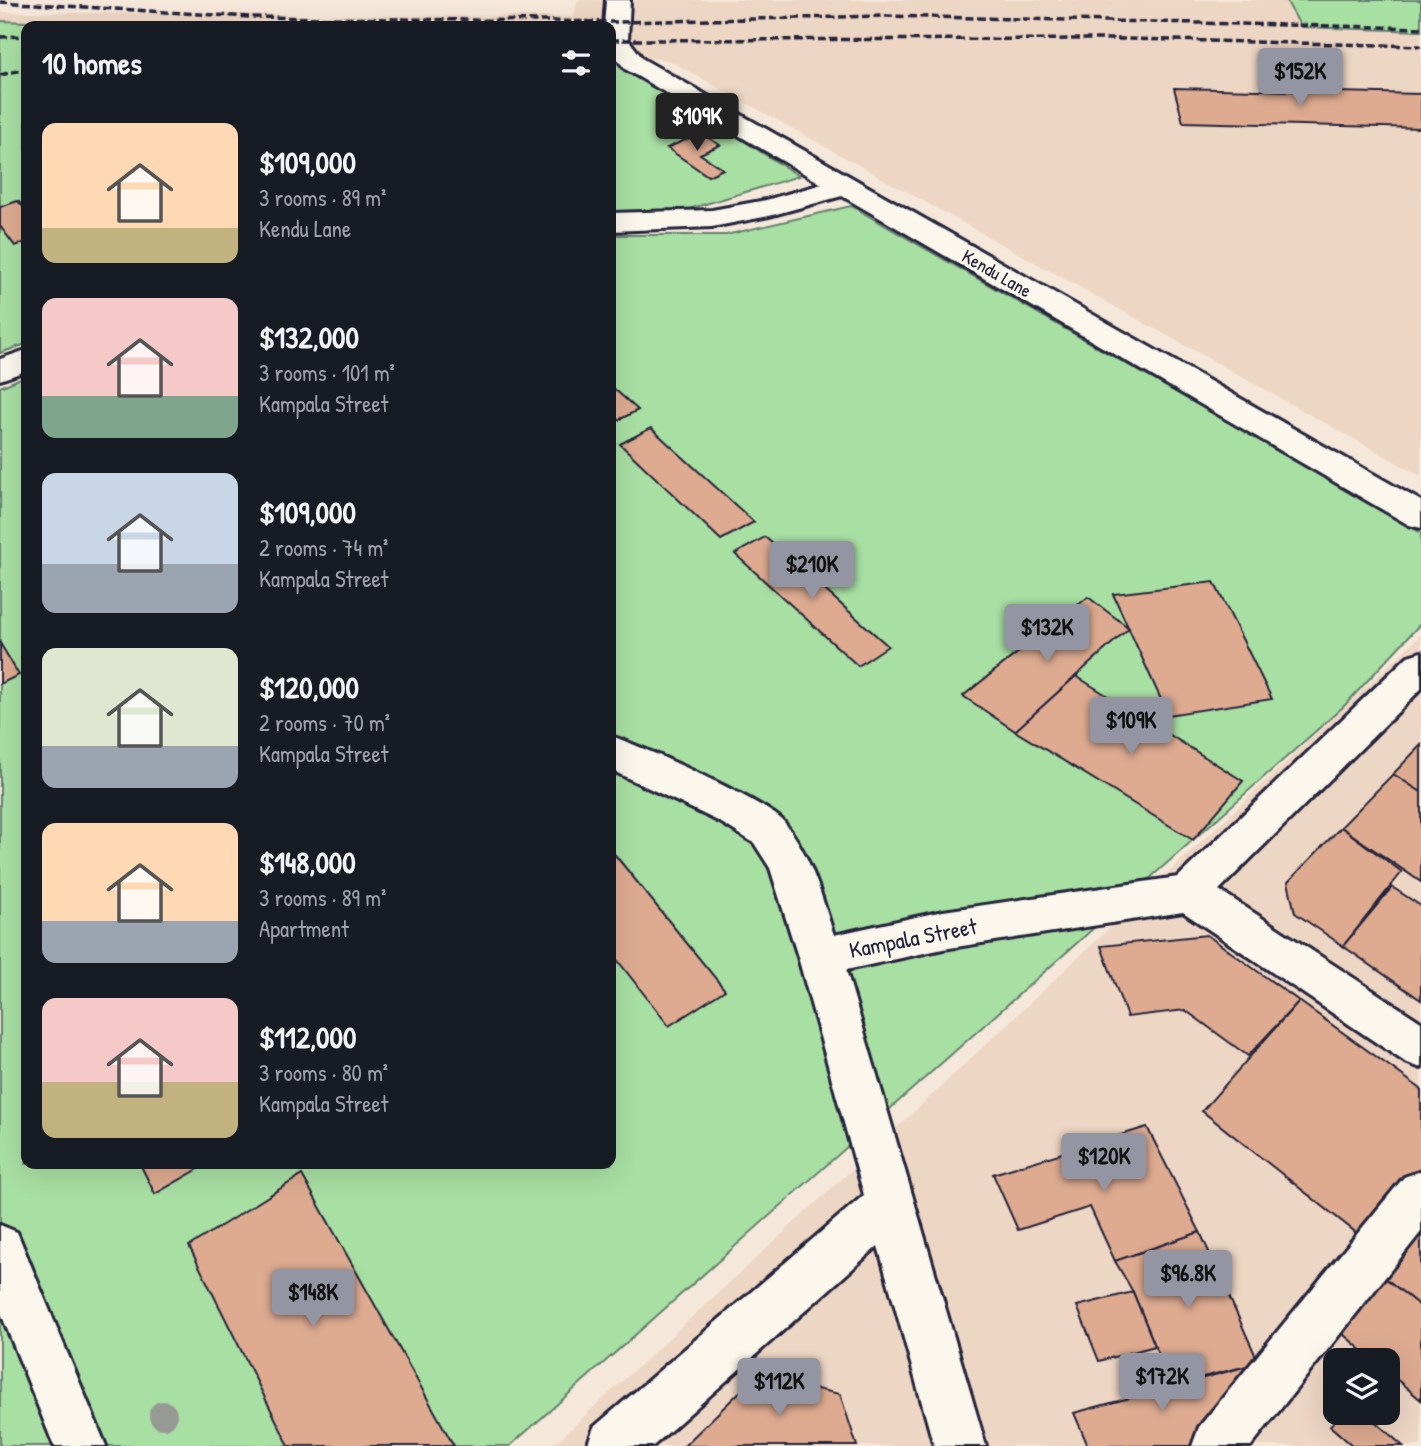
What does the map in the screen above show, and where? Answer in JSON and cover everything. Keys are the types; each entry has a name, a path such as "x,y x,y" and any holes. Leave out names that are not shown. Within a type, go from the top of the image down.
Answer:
{"street":[{"name":"Kendu Lane","path":"616,27 618,0"},
{"name":"Kendu Lane","path":"616,41 634,64 1421,516"},
{"path":"616,222 690,221 728,216 768,209 845,186"},
{"path":"0,370 21,362"},
{"path":"1421,666 1189,893 1421,1047"},
{"path":"616,754 734,810 768,831 789,862 820,957"},
{"name":"Kampala Street","path":"960,1446 820,957 943,930 1189,893"},
{"path":"1218,1446 1421,1194"},
{"path":"613,1446 892,1202"},
{"path":"0,1249 80,1446"}],"shaded area":[{"path":"578,0 1295,0 1421,3 1421,476 668,60 616,55 616,21 21,21 21,48 0,139 0,12 573,17"},
{"path":"1421,635 1421,1446 552,1446 883,1141"}],"green space":[{"path":"1286,0 1421,0 1421,31 1301,27"},
{"path":"0,21 21,22 21,346 0,353"},
{"path":"616,60 799,176 679,212 616,213"},
{"path":"851,206 1421,533 1421,623 1344,706 510,1446 0,1446 0,387 21,378 21,1169 616,1169 616,235 726,235"}],"building":[{"path":"1174,88 1421,94 1421,128 1183,122"},
{"path":"701,133 720,145 700,154 723,169 708,176 667,148"},
{"path":"18,201 21,204 21,244 15,246 0,226 0,207"},
{"path":"616,390 638,410 616,421"},
{"path":"651,428 754,522 721,540 620,444"},
{"path":"765,537 888,646 858,666 735,554"},
{"path":"1214,582 1272,699 1168,715 1113,594"},
{"path":"1088,597 1129,628 1015,731 963,696"},
{"path":"0,643 19,675 0,684"},
{"path":"1076,676 1243,781 1193,840 1015,731"},
{"path":"1421,745 1421,792 1393,774"},
{"path":"1393,774 1421,792 1421,882 1341,827"},
{"path":"1341,827 1402,872 1343,946 1295,913 1288,882"},
{"path":"616,856 725,990 669,1026 616,958"},
{"path":"1392,887 1421,906 1421,1000 1343,946"},
{"path":"1207,935 1299,1001 1248,1056 1185,1010 1127,1017 1101,946"},
{"path":"1299,1001 1421,1089 1421,1169 1363,1238 1202,1111"},
{"path":"1147,1127 1200,1232 1115,1261 1090,1207 1018,1230 993,1174"},
{"path":"142,1169 198,1169 155,1194"},
{"path":"302,1175 454,1446 289,1446 189,1246"},
{"path":"1421,1228 1421,1307 1385,1278"},
{"path":"1200,1232 1259,1363 1171,1385 1133,1292 1115,1261"},
{"path":"1385,1278 1421,1307 1421,1400 1400,1382 1400,1348 1359,1348 1343,1334"},
{"path":"1133,1292 1155,1346 1099,1361 1077,1306"},
{"path":"1259,1363 1192,1446 1088,1446 1074,1413"},
{"path":"756,1376 840,1394 857,1446 684,1446"},
{"path":"1379,1425 1403,1446 1353,1446 1330,1426"}],"railway":[{"path":"0,2 249,17 543,21"},
{"path":"616,22 886,16 1421,28"},
{"path":"0,37 21,36"},
{"path":"616,40 1128,39 1421,46"},
{"path":"0,75 21,70"}]}
